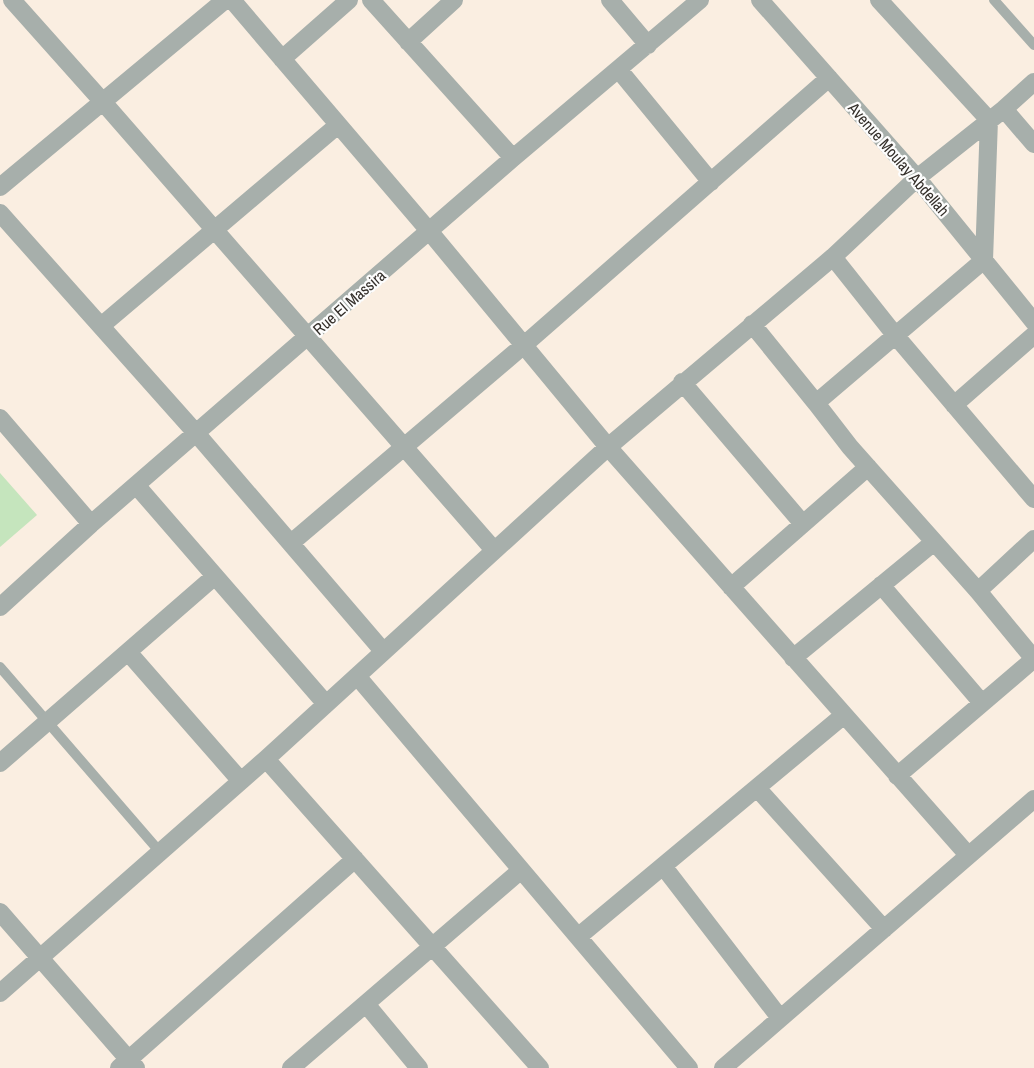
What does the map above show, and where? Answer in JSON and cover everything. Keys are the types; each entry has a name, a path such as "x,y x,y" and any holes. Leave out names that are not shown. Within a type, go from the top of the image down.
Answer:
{"street":[{"path":"12,0 494,550"},
{"path":"0,187 225,0"},
{"path":"232,0 430,232 608,447 968,855"},
{"path":"282,59 349,0"},
{"path":"371,0 513,158"},
{"path":"408,42 454,0"},
{"path":"610,0 648,45"},
{"name":"Rue El Massira","path":"0,607 91,524 513,158 700,0"},
{"name":"Avenue Moulay Abdellah","path":"760,0 917,178 1034,322"},
{"path":"816,404 984,260 989,120 879,0"},
{"path":"619,70 711,182"},
{"path":"291,543 524,345 829,78"},
{"path":"0,993 266,759 608,447 682,382 833,257 917,178 1004,109 1034,82"},
{"path":"1004,109 1034,144"},
{"path":"101,326 338,124"},
{"path":"0,213 196,433 384,651"},
{"path":"833,257 895,335 1034,500"},
{"path":"752,324 839,434 978,591 1034,659 897,776"},
{"path":"954,405 1034,335"},
{"path":"682,382 803,524"},
{"path":"0,418 91,524"},
{"path":"731,587 868,467"},
{"path":"136,485 326,704"},
{"path":"978,591 1034,539"},
{"path":"793,658 934,542"},
{"path":"0,763 215,576"},
{"path":"881,585 982,703"},
{"path":"128,652 240,780"},
{"path":"357,676 689,1068"},
{"path":"579,936 844,715"},
{"path":"266,759 540,1068"},
{"path":"756,788 884,929"},
{"path":"723,1068 1034,799"},
{"path":"0,912 41,958 128,1065 356,859"},
{"path":"663,866 780,1018"},
{"path":"291,1068 520,871"},
{"path":"366,1004 419,1068"}],"lane":[{"path":"994,0 1034,45"},
{"path":"0,667 160,852"}],"green space":[{"path":"0,473 37,515 0,547"}]}
